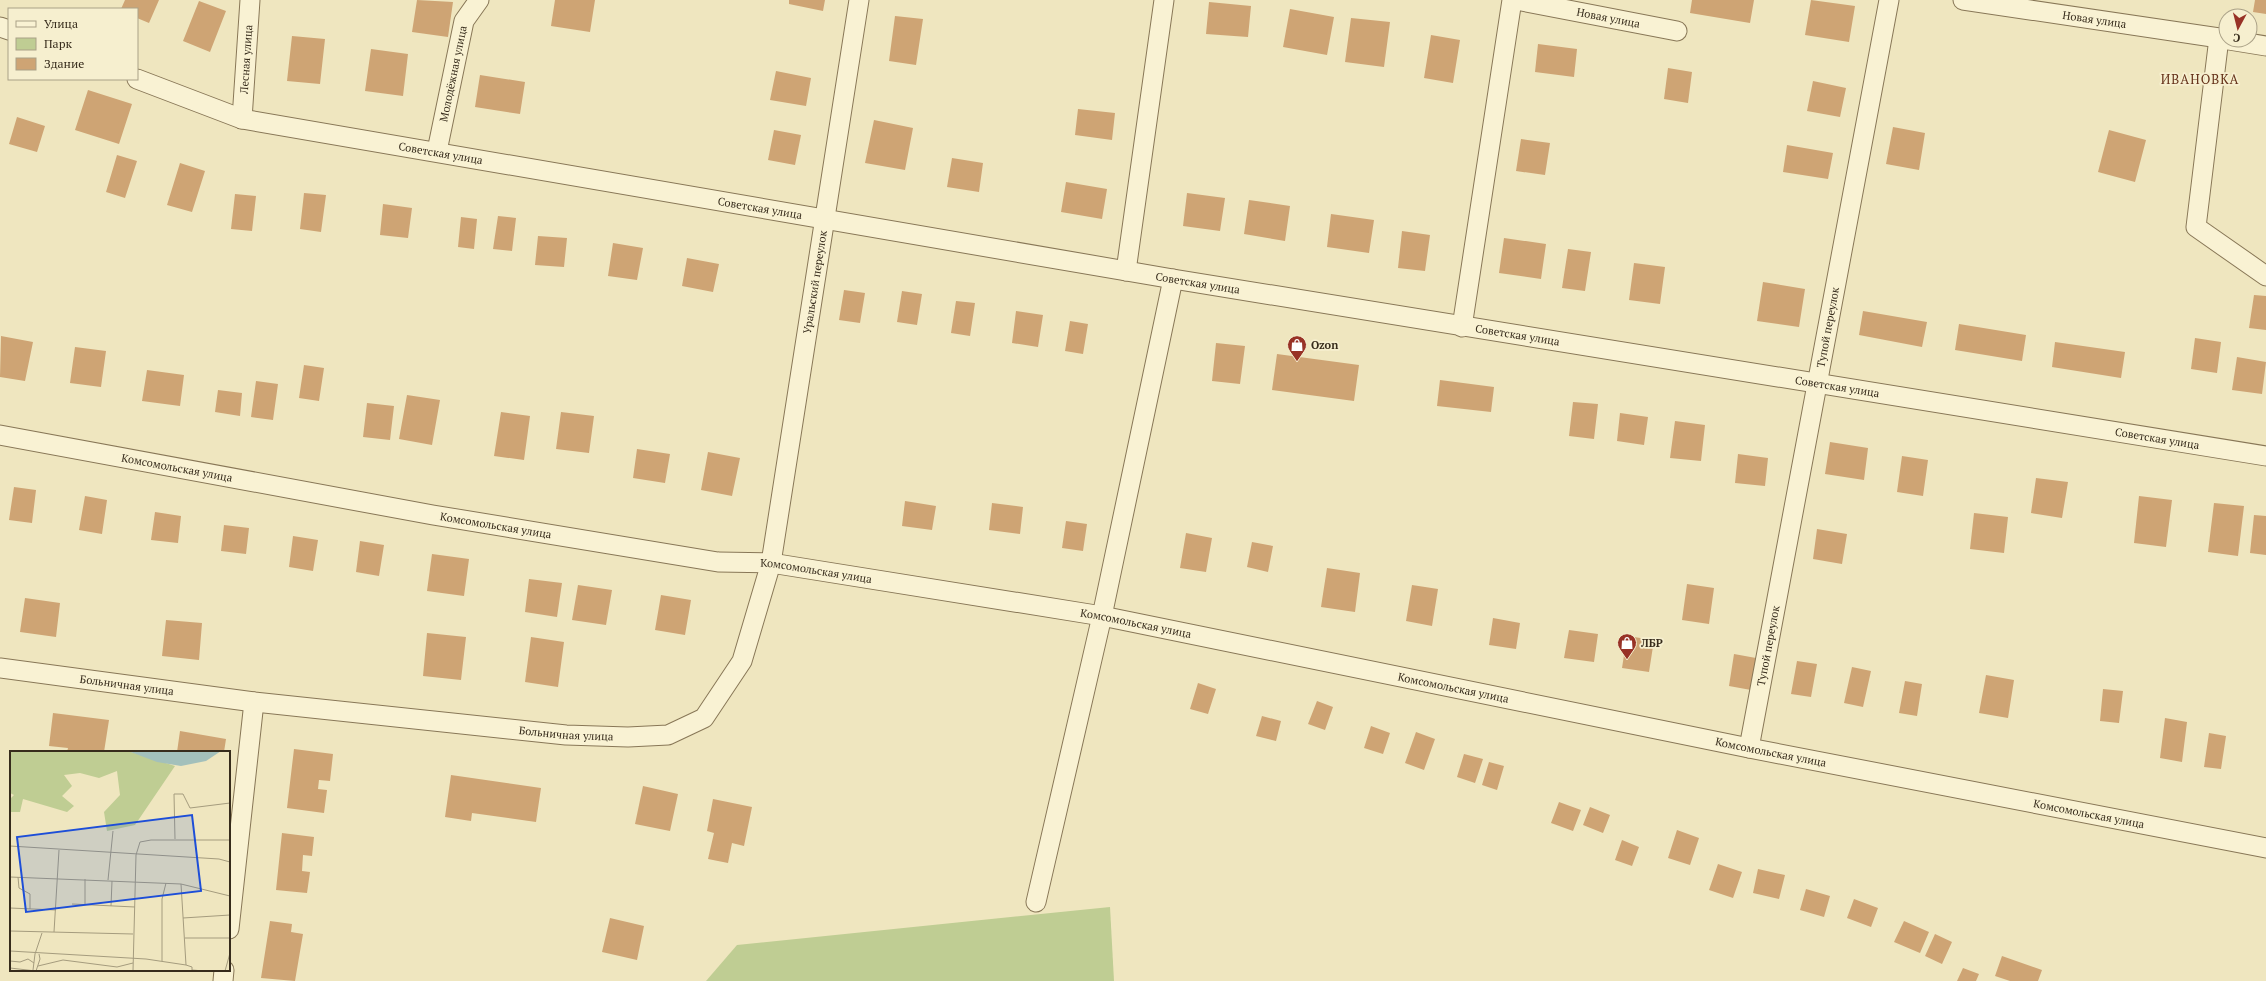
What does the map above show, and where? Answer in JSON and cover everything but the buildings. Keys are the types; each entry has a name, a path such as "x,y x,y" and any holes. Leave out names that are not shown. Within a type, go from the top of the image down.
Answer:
{"street":[{"name":"Лесная улица","path":"242,119 250,0"},
{"name":"Молодёжная улица","path":"437,151 464,21 479,0"},
{"name":"Уральский переулок","path":"771,563 859,0"},
{"path":"1126,271 1164,0"},
{"path":"1462,327 1512,0"},
{"name":"Новая улица","path":"1516,0 1677,31"},
{"name":"Тупой переулок","path":"1749,748 1889,0"},
{"name":"Новая улица","path":"1962,0 2218,38"},
{"path":"2224,48 2196,227 2266,276"},
{"name":"Советская улица","path":"138,79 242,119 437,151 1173,279 2266,456"},
{"path":"1036,902 1102,616 1173,279"},
{"name":"Комсомольская улица","path":"0,435 449,518 718,562 771,563 1102,616 1749,748 2266,848"},
{"name":"Больничная улица","path":"0,668 254,702 566,735 628,737 668,735 704,718 742,661 771,563"},
{"path":"230,920 254,702"},
{"path":"223,981 224,971"}],"green space":[{"path":"1110,907 1114,981 706,981 737,945"}],"place":[{"name":"Ozon","path":"1297,362"},
{"name":"ЛБР","path":"1627,660"}],"district":[{"name":"ИВАНОВКА","path":"2200,79"}]}
